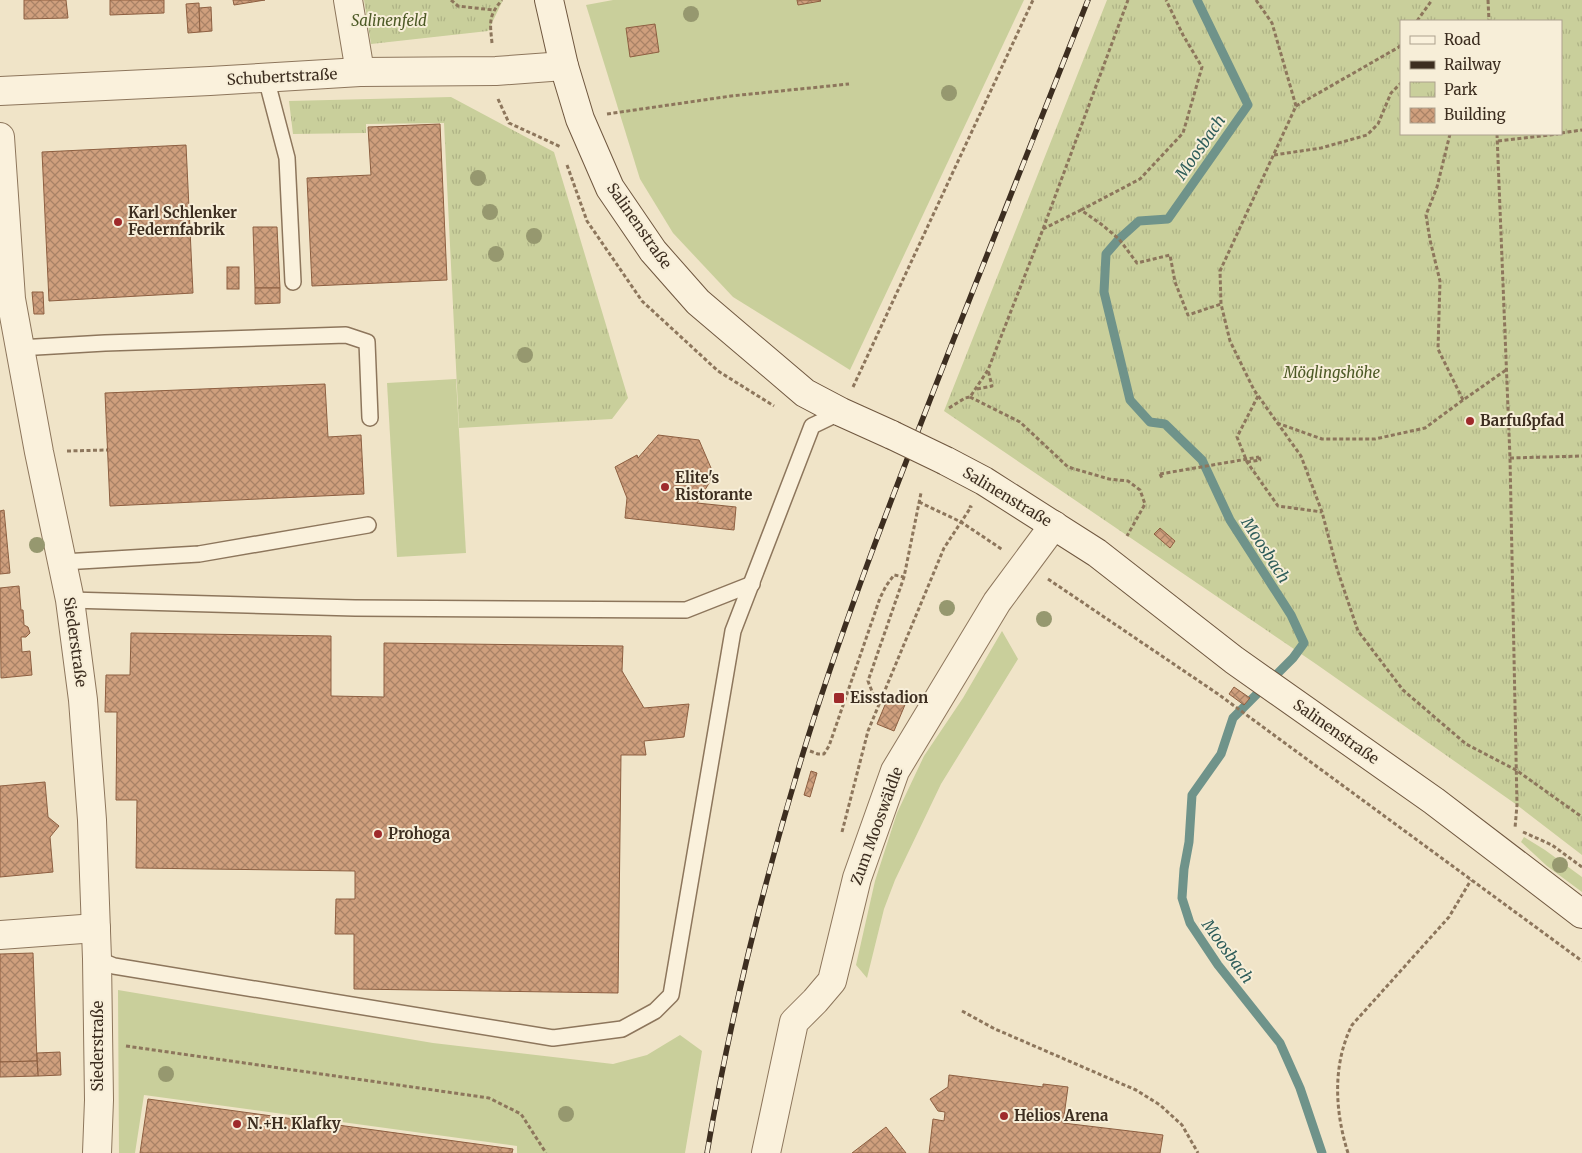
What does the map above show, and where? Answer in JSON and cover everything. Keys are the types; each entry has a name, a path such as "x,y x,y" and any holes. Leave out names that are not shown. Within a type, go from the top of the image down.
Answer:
{"street":[{"path":"348,0 360,72"},
{"name":"Salinenstraße","path":"550,0 564,66 580,119 610,188 653,251 698,302 805,393 984,481 1097,553 1234,660 1434,801 1582,914"},
{"name":"Schubertstraße","path":"0,91 360,72 496,71 564,66"},
{"name":"Siederstraße","path":"0,137 11,299 39,452 70,600 84,709 92,820 97,959 99,1100 97,1153"},
{"name":"Zum Mooswäldle","path":"766,1153 794,1022 832,981 857,878 895,771 997,602 1054,525"},
{"path":"0,935 96,928"}],"lane":[{"path":"266,78 287,158 293,282"},
{"path":"19,348 346,335 367,342 370,418"},
{"path":"97,959 114,966 553,1038 622,1029 655,1011 671,994 733,631 812,426 841,412"},
{"path":"62,562 199,554 368,525"},
{"path":"70,600 355,608 686,610 752,584"}],"path":[{"path":"451,0 458,6 493,10"},
{"path":"496,71 491,28 493,10 502,0"},
{"path":"852,387 1033,0"},
{"path":"949,408 970,397 988,370 1044,229 1128,0"},
{"path":"1044,229 1140,179 1183,133 1202,67 1183,35 1166,0"},
{"path":"1256,0 1272,23 1296,106"},
{"path":"1418,20 1432,0"},
{"path":"1488,0 1489,20"},
{"path":"1400,45 1296,106 1220,271 1221,304 1230,341 1258,396 1301,456 1322,512 1337,569 1358,631 1402,690 1466,744 1516,770 1582,817"},
{"path":"580,119 730,96 849,84"},
{"path":"1274,155 1321,148 1367,135 1378,124 1391,93 1400,84"},
{"path":"1562,133 1582,130"},
{"path":"1450,135 1437,186 1426,215 1440,281 1438,349 1463,400"},
{"path":"1497,135 1510,458 1517,805 1514,828 1552,845 1582,867"},
{"path":"1498,141 1550,135"},
{"path":"1081,210 1119,239 1137,264 1170,255 1176,282 1188,315 1221,304"},
{"path":"977,389 992,386 988,370"},
{"path":"1277,423 1322,439 1375,439 1425,428 1507,370"},
{"path":"1258,396 1237,437 1246,462 1278,506 1322,512"},
{"path":"970,397 1020,422 1068,467 1109,479 1128,481 1140,490 1144,504 1127,536"},
{"path":"39,452 107,450"},
{"path":"1510,458 1582,456"},
{"path":"1161,476 1259,457 1260,460 1246,462"},
{"path":"920,493 904,577 868,681 873,694 882,696 912,629 944,548 971,508"},
{"path":"919,502 961,522 1218,694 1582,961"},
{"path":"810,751 824,754 829,746 880,598 894,575 904,577"},
{"path":"1348,1153 1344,1139 1337,1089 1339,1062 1344,1040 1352,1025 1449,917 1471,880"},
{"path":"962,1011 995,1029 1136,1090 1160,1105 1182,1125 1198,1153"},
{"path":"98,1042 489,1098 521,1114 546,1153"}],"green space":[{"name":"Salinenfeld","path":"364,0 503,0 488,31 371,44"},
{"path":"613,0 1024,0 850,370 733,297 673,233 640,179 586,5"},
{"name":"Möglingshöhe","path":"1107,0 1582,0 1582,855 1517,805 1316,664 944,411"},
{"path":"451,97 554,152 628,398 612,419 459,428 444,123 366,124 366,133 293,134 289,101"},
{"path":"456,379 466,553 397,557 387,383"},
{"path":"1002,631 1018,659 941,784 895,880 884,909 867,978 856,965 875,881 897,813 924,756 963,698"},
{"path":"1524,837 1582,877 1582,892 1547,866 1521,842"},
{"path":"118,990 433,1043 613,1064 647,1055 680,1035 702,1051 685,1153 517,1153 517,1146 144,1095 135,1153 119,1153"}],"building":[{"path":"24,0 66,0 68,18 24,19"},
{"path":"110,0 164,0 164,13 110,15"},
{"path":"233,0 265,0 234,5"},
{"path":"797,0 820,0 821,1 798,5"},
{"path":"199,3 200,32 188,33 186,4"},
{"path":"211,7 212,31 200,32 199,8"},
{"path":"655,24 659,52 630,57 626,28"},
{"path":"440,124 447,280 312,286 307,178 371,175 368,127"},
{"name":"Karl Schlenker Federnfabrik","path":"186,145 193,293 49,301 42,152"},
{"path":"253,227 277,227 280,288 255,288"},
{"path":"227,267 239,267 239,289 227,289"},
{"path":"255,288 280,288 280,303 255,304"},
{"path":"32,292 43,292 44,314 34,314"},
{"path":"325,384 328,437 361,435 364,494 110,506 105,393"},
{"name":"Elite's Ristorante","path":"658,435 699,440 714,475 697,503 736,507 734,530 625,518 627,498 615,467 637,455 638,458"},
{"path":"4,510 10,573 0,574 0,511"},
{"path":"1160,528 1175,541 1170,548 1154,534"},
{"path":"19,586 24,625 28,627 30,633 26,637 21,637 22,652 30,651 32,675 1,678 0,588"},
{"name":"Prohoga","path":"131,633 331,636 331,696 384,697 384,643 623,646 622,671 644,708 689,704 684,737 644,741 646,755 621,755 618,993 354,989 354,934 335,934 336,899 355,899 355,871 136,868 137,800 116,800 117,712 105,712 106,675 130,675"},
{"path":"1234,687 1250,698 1244,705 1229,694"},
{"path":"890,693 907,700 894,731 877,724"},
{"path":"811,771 817,773 810,797 804,795"},
{"path":"45,782 48,817 59,826 50,837 53,872 0,877 0,786"},
{"path":"33,953 37,1061 0,1062 0,954"},
{"path":"60,1052 61,1075 38,1076 37,1053"},
{"path":"37,1061 38,1076 0,1077 0,1062"},
{"name":"Helios Arena","path":"949,1075 1043,1087 1043,1084 1068,1087 1063,1123 1163,1135 1160,1153 929,1153 933,1119 944,1121 945,1112 938,1111 930,1099 948,1087"},
{"name":"N.+H. Klafky","path":"148,1099 513,1149 512,1153 140,1153"},
{"path":"886,1127 906,1153 852,1153"}],"waterway":[{"name":"Moosbach","path":"1197,0 1248,105 1168,219 1139,221 1106,254 1104,292 1130,400 1150,422 1165,424 1202,460 1230,520 1291,615 1304,643 1293,658 1233,718 1221,754 1192,795 1189,842 1184,869 1182,898 1190,923 1218,965 1280,1043 1300,1088 1322,1153"}],"railway":[{"path":"707,1153 738,996 764,891 824,687 896,489 1088,0"}],"place":[{"name":"Karl Schlenker Federnfabrik","path":"118,222"},
{"name":"Barfußpfad","path":"1470,421"},
{"name":"Elite's Ristorante","path":"665,487"},
{"name":"Eisstadion","path":"839,698"},
{"name":"Prohoga","path":"378,834"},
{"name":"Helios Arena","path":"1004,1116"},
{"name":"N.+H. Klafky","path":"237,1124"}]}
